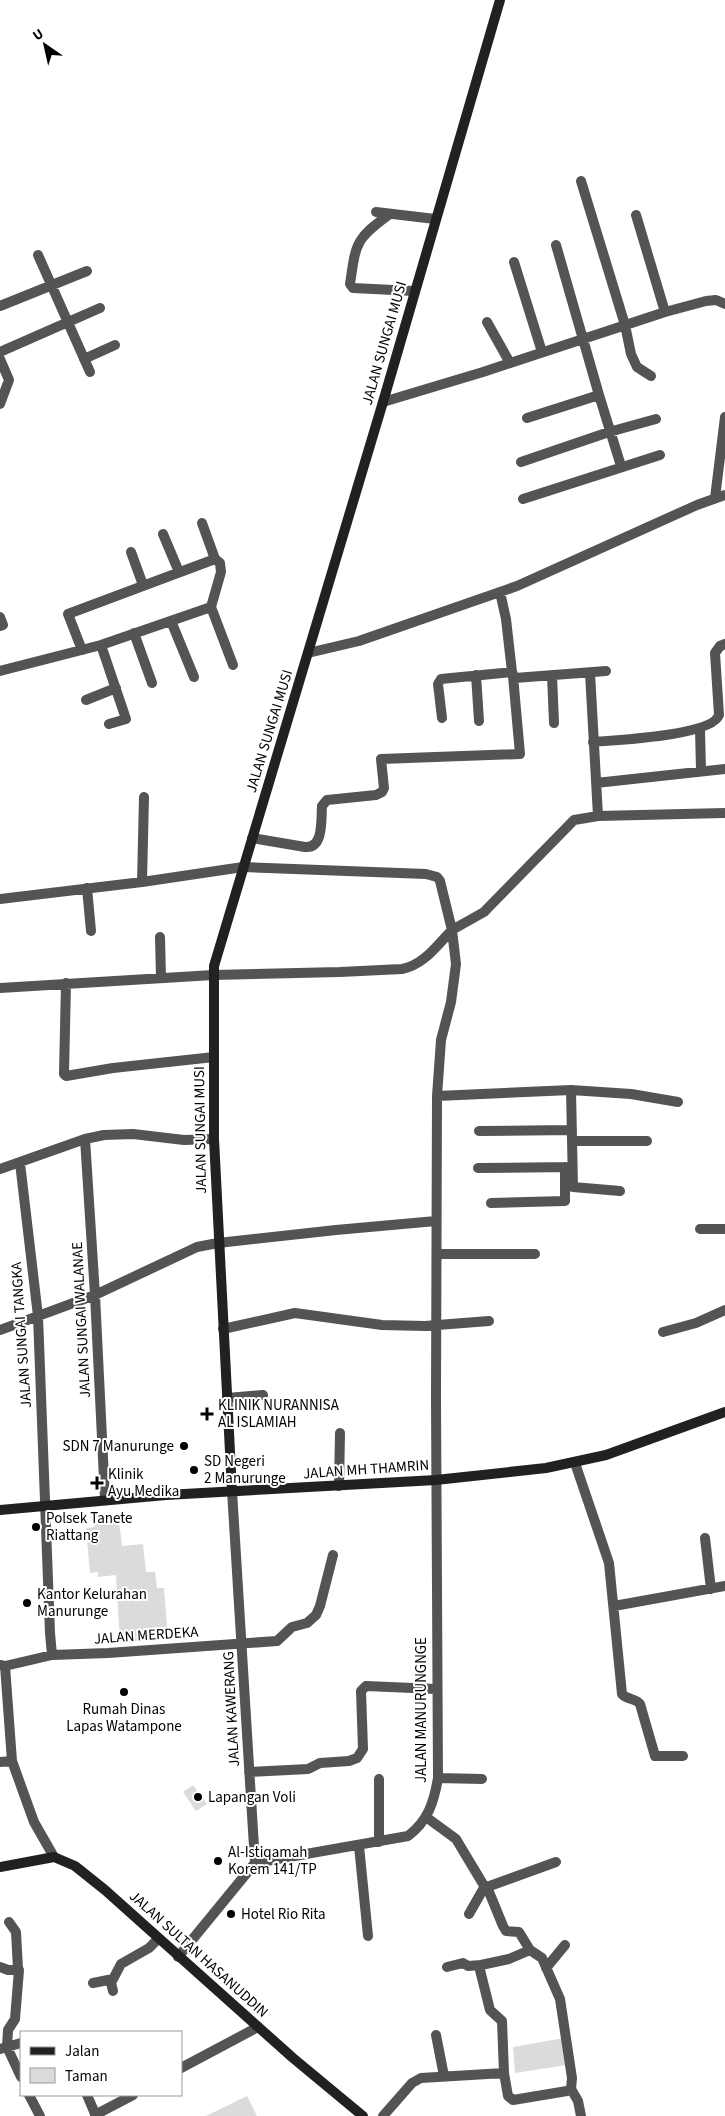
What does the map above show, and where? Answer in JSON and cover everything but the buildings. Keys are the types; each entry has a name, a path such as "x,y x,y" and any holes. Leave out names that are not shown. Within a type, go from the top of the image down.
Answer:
{"street":[{"name":"JALAN SUNGAI MUSI","path":"232,1491 214,1139 213,975 243,867 383,402 500,0"},
{"path":"582,181 625,324 632,354 637,367 651,376"},
{"path":"376,212 435,219"},
{"path":"390,214 364,234 357,245 350,284 353,288 414,291"},
{"path":"636,215 665,312"},
{"path":"556,246 609,432 621,466"},
{"path":"38,255 90,372"},
{"path":"514,262 542,352"},
{"path":"0,306 86,271"},
{"path":"383,402 665,312 706,301 716,300 725,304"},
{"path":"0,352 100,308"},
{"path":"488,322 510,363"},
{"path":"84,359 115,345"},
{"path":"0,359 9,380 0,404"},
{"path":"527,418 599,395"},
{"path":"308,653 359,642 500,592 720,496 725,417"},
{"path":"521,462 609,432 656,419"},
{"path":"523,499 660,455"},
{"path":"202,523 215,559 220,563 221,572 211,608 233,665"},
{"path":"163,534 179,572"},
{"path":"131,552 143,585"},
{"path":"82,650 68,614 215,559"},
{"path":"252,838 311,848 318,841 324,802 327,800 376,795 382,792 384,788 381,759 520,754 507,630 500,592"},
{"path":"0,671 101,645 211,608"},
{"path":"0,617 2,625 0,626"},
{"path":"171,621 194,677"},
{"path":"134,633 152,683"},
{"path":"593,742 700,729 716,721 719,715 716,653 720,646 725,644"},
{"path":"101,645 126,719 109,724"},
{"path":"442,718 439,681 443,678 512,674 517,679 606,671"},
{"path":"590,673 598,816"},
{"path":"476,675 479,721"},
{"path":"552,676 554,724"},
{"path":"86,700 116,688"},
{"path":"700,729 701,770"},
{"path":"596,783 725,768"},
{"path":"142,882 144,797"},
{"path":"0,988 213,975 340,972 412,967 422,961 452,930 484,912 574,820 598,816 725,813"},
{"name":"JALAN MANURUNGNGE","path":"0,899 142,882 243,867 432,875 437,877 442,887 452,930 456,964 451,1002 441,1040 437,1096 436,1689 438,1778 435,1795 426,1818 408,1836 255,1863"},
{"path":"87,888 91,931"},
{"path":"160,937 161,978"},
{"path":"66,983 64,1074 66,1076 113,1068 214,1057"},
{"path":"437,1096 570,1090 630,1094 678,1102"},
{"path":"491,1203 565,1201 572,1136 570,1090"},
{"path":"479,1131 647,1141"},
{"path":"0,1169 85,1139 104,1135 133,1134 184,1140 214,1139"},
{"name":"JALAN SUNGAI WALANAE","path":"85,1139 105,1500"},
{"name":"JALAN SUNGAI TANGKA","path":"20,1162 38,1316 52,1655"},
{"path":"478,1168 568,1167"},
{"path":"568,1167 574,1188 620,1191"},
{"path":"0,1330 95,1295 197,1247 218,1243 436,1221"},
{"path":"700,1229 725,1229"},
{"path":"437,1254 535,1254"},
{"path":"663,1332 696,1322 725,1310"},
{"path":"223,1328 295,1313 382,1325 425,1326 489,1321"},
{"path":"227,1398 263,1395"},
{"name":"JALAN MH THAMRIN","path":"0,1510 232,1491 436,1480 575,1463 606,1455 725,1412"},
{"path":"339,1486 340,1433"},
{"path":"575,1463 608,1556 622,1694 640,1704 655,1756 683,1756"},
{"name":"JALAN KAWERANG","path":"232,1491 255,1863"},
{"path":"705,1538 711,1589"},
{"name":"JALAN MERDEKA","path":"2,1665 52,1655 277,1641 292,1627 307,1622 316,1615 333,1555"},
{"path":"614,1606 725,1586"},
{"path":"0,1867 54,1857 34,1822 12,1761 2,1665"},
{"path":"249,1772 308,1769 320,1763 357,1758 362,1749 362,1691 365,1686 436,1689"},
{"path":"0,1762 12,1761"},
{"path":"438,1778 482,1779"},
{"path":"379,1779 379,1842"},
{"path":"426,1818 456,1839 486,1887 506,1931 519,1932 530,1950 542,1958 560,2000 572,2078 571,2089 578,2100 581,2116"},
{"path":"359,1846 368,1936"},
{"name":"JALAN SULTAN HASANUDDIN","path":"54,1857 66,1860 88,1876 178,1958 363,2116"},
{"path":"469,1914 486,1887 556,1862"},
{"path":"178,1958 255,1863"},
{"path":"9,1922 16,1932 19,1970 15,2019 8,2030 4,2048 20,2076"},
{"path":"113,1991 111,1983 121,1964 149,1948 158,1939"},
{"path":"546,1968 565,1944"},
{"path":"447,1967 463,1963 468,1966 481,1965 509,1959 530,1950"},
{"path":"481,1965 480,1970 490,2010 502,2021 504,2073 508,2096 513,2100 571,2089"},
{"path":"0,1967 8,1970 18,1970"},
{"path":"93,1983 113,1979"},
{"path":"182,2067 258,2027"},
{"path":"436,2035 444,2076"},
{"path":"4,2048 20,2043"},
{"path":"383,2116 416,2080 421,2078 504,2073"},
{"path":"30,2096 40,2116"},
{"path":"87,2096 96,2115 131,2096"}],"green space":[{"path":"119,1521 122,1546 143,1544 146,1572 155,1572 157,1588 164,1588 168,1639 120,1642 116,1575 98,1577 98,1572 90,1573 86,1528 95,1527 94,1524"},
{"path":"193,1785 207,1804 196,1811 183,1792"},
{"path":"564,2038 567,2065 515,2073 513,2047"},
{"path":"247,2096 257,2116 206,2116"}],"place":[{"name":"KLINIK NURANNISA AL ISLAMIAH","path":"207,1414"},
{"name":"SDN 7 Manurunge","path":"184,1446"},
{"name":"SD Negeri 2 Manurunge","path":"194,1470"},
{"name":"Klinik Ayu Medika","path":"97,1483"},
{"name":"Polsek Tanete Riattang","path":"36,1527"},
{"name":"Kantor Kelurahan Manurunge","path":"27,1603"},
{"name":"Rumah Dinas Lapas Watampone","path":"124,1692"},
{"name":"Lapangan Voli","path":"198,1797"},
{"name":"Al-Istiqamah Korem 141/TP","path":"218,1861"},
{"name":"Hotel Rio Rita","path":"231,1914"}]}
